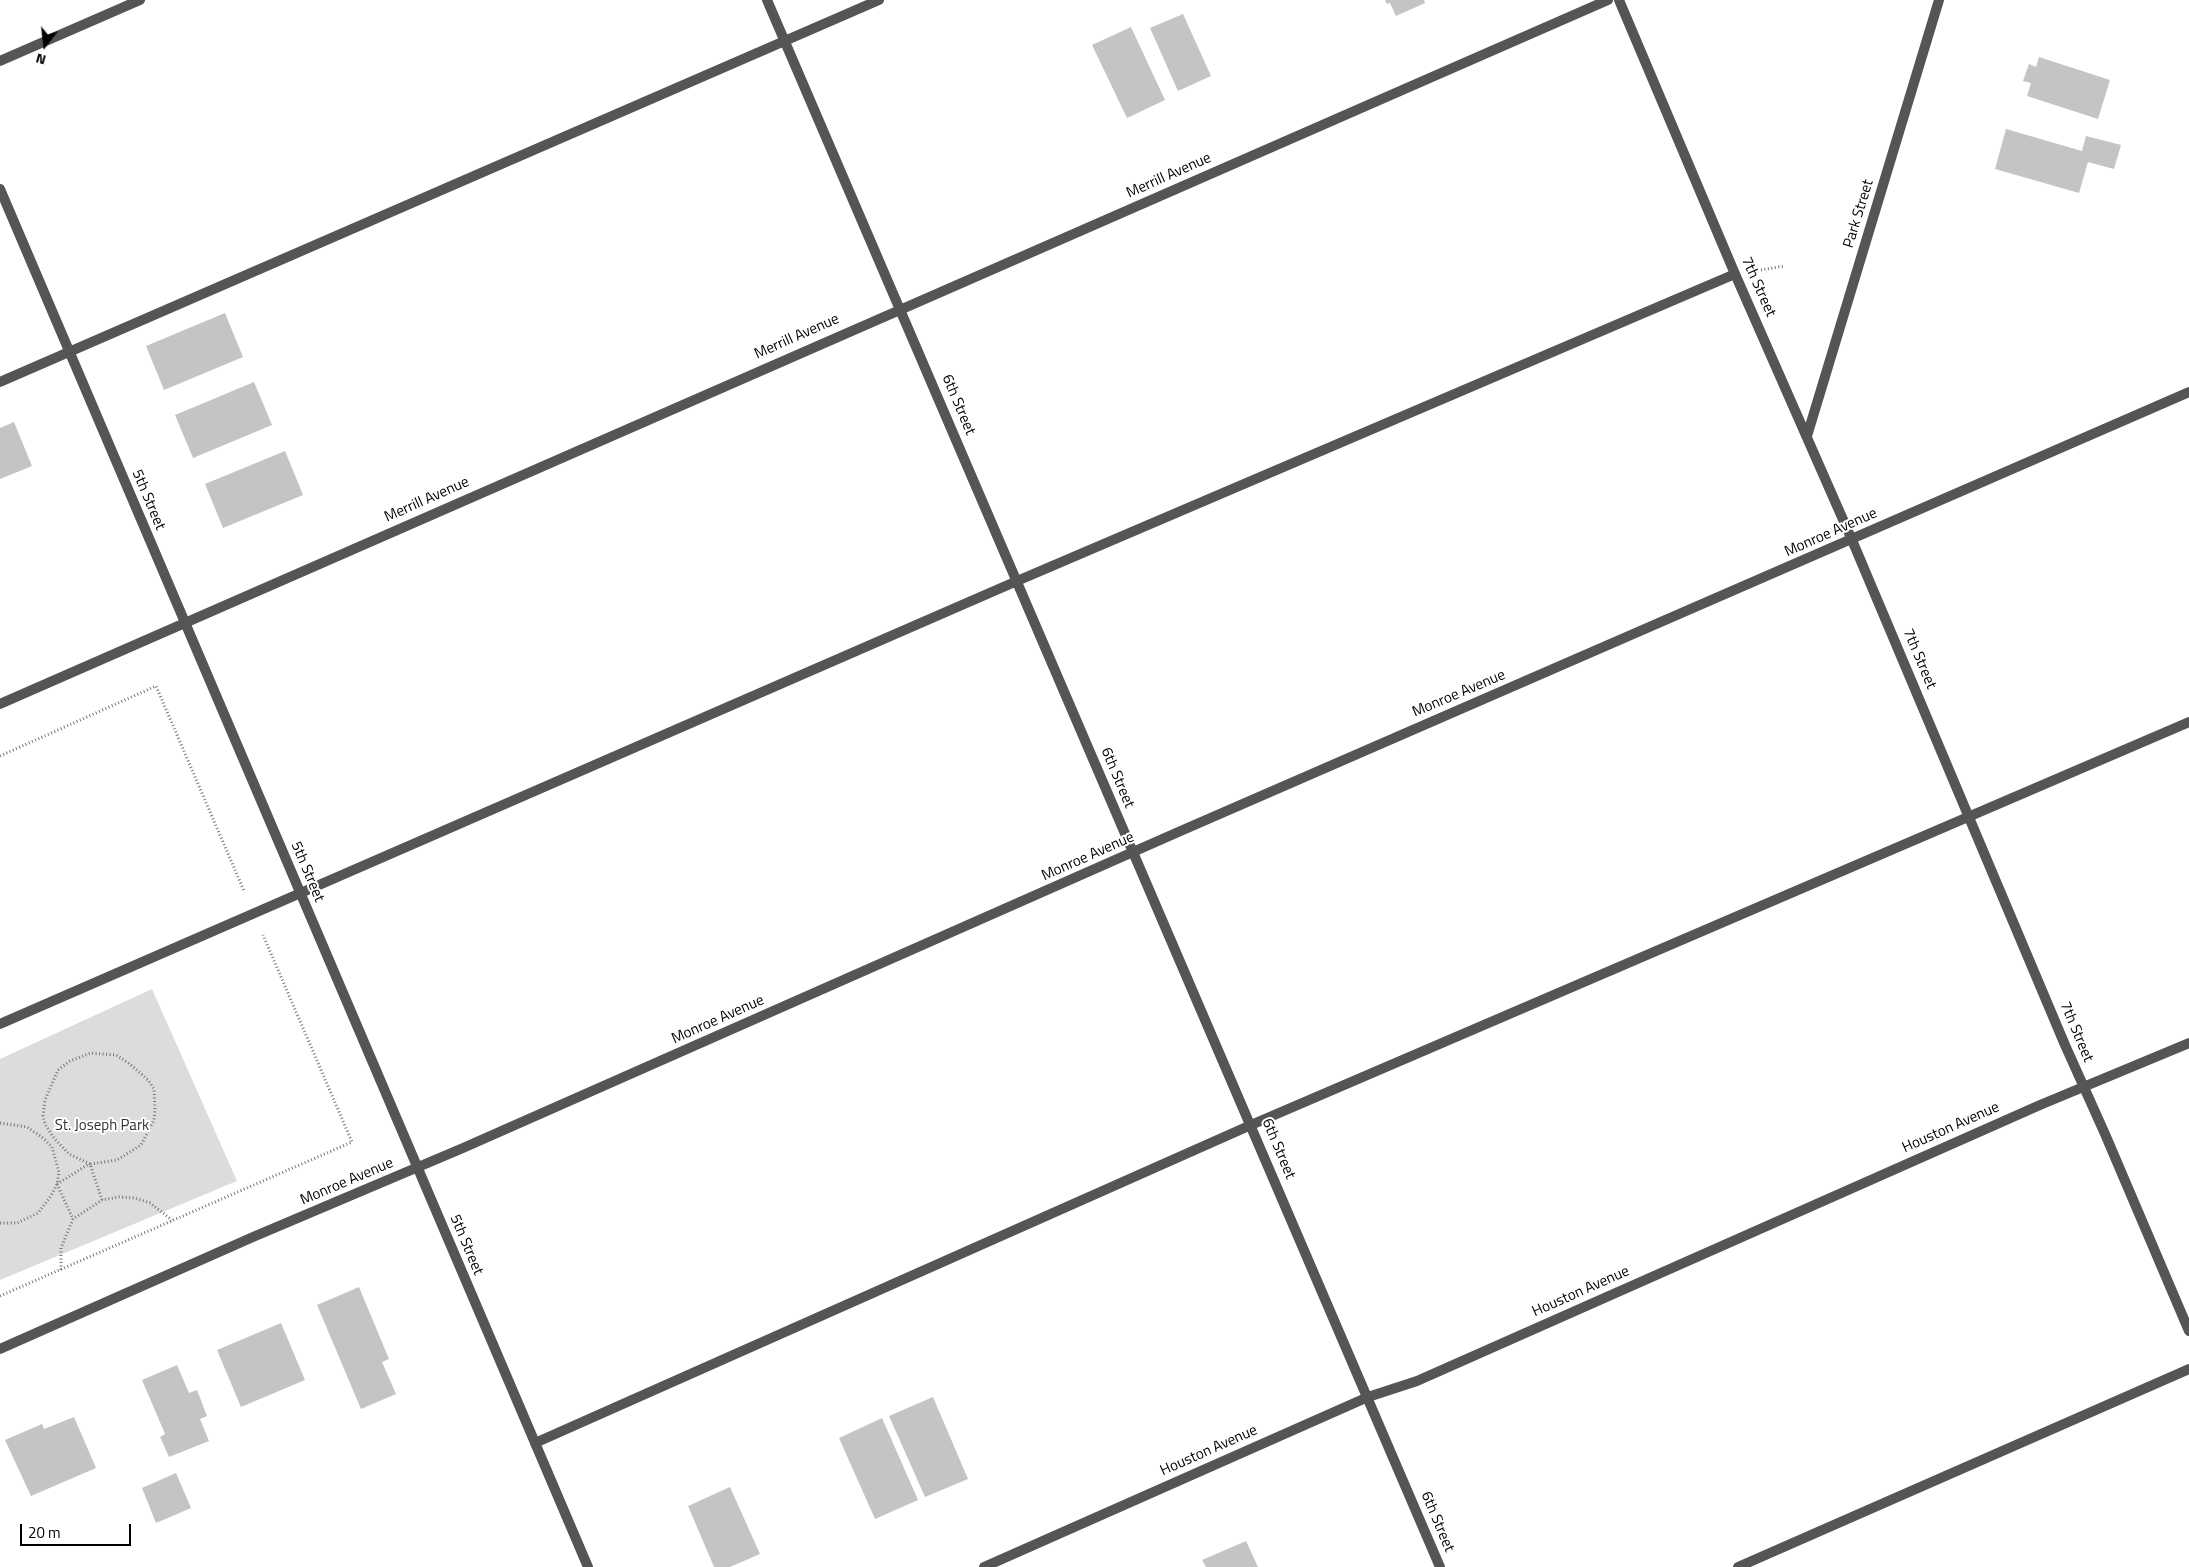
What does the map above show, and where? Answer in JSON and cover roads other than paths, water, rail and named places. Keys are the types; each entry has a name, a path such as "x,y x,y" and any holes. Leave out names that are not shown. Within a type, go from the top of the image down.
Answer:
{"street":[{"path":"0,61 140,0"},
{"name":"6th Street","path":"767,0 1440,1567"},
{"path":"0,382 879,0"},
{"name":"Merrill Avenue","path":"0,704 900,308 1608,0"},
{"name":"7th Street","path":"1619,0 1735,274 1852,540 2189,1331"},
{"name":"Park Street","path":"1807,436 1939,0"},
{"name":"5th Street","path":"0,189 588,1567"},
{"path":"0,1024 1017,581 1735,274"},
{"name":"Monroe Avenue","path":"0,1349 2189,392"},
{"path":"535,1443 1251,1126 2189,722"},
{"name":"Houston Avenue","path":"984,1567 1368,1398 1417,1381 2040,1105 2189,1043"},
{"path":"1738,1567 2189,1369"}],"park label":[{"name":"St. Joseph Park","path":"102,1126"}]}
